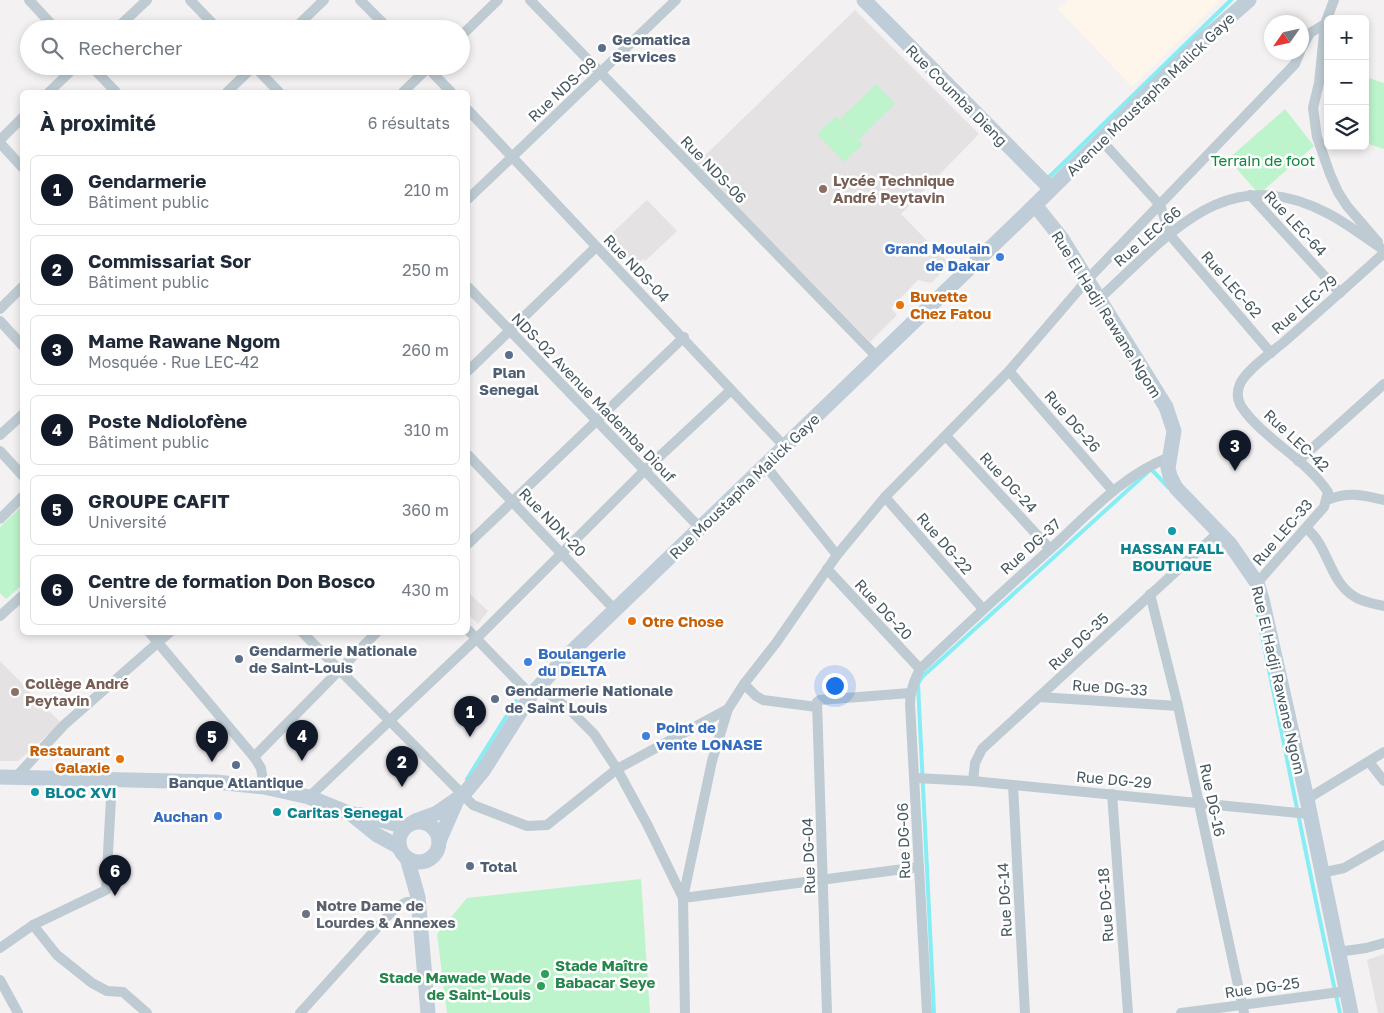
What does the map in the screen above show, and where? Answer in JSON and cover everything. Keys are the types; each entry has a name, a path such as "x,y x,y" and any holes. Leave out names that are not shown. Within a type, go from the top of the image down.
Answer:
{"street":[{"path":"29,0 48,20"},
{"path":"126,20 147,0"},
{"path":"190,0 209,20"},
{"path":"303,20 324,0"},
{"path":"360,0 380,20"},
{"path":"470,27 498,0"},
{"name":"Rue NDS-06","path":"530,0 877,357"},
{"name":"Rue NDS-09","path":"470,197 676,0"},
{"name":"Rue Coumba Dieng","path":"864,0 1051,189"},
{"name":"Avenue Moustapha Malick Gaye","path":"1051,189 1194,48 1249,0"},
{"path":"1328,15 1334,0"},
{"path":"1309,35 1324,25"},
{"path":"1324,34 1319,83 1313,108 1317,137 1338,192 1347,206 1384,251"},
{"path":"685,1013 683,898 705,786 728,709 744,684 776,643 837,555 885,497 1009,371 1088,279 1295,64 1297,60"},
{"path":"51,90 67,75"},
{"path":"100,75 114,90"},
{"path":"229,90 245,75"},
{"path":"263,75 277,90"},
{"path":"405,90 420,75"},
{"path":"435,75 449,90"},
{"name":"Rue NDS-04","path":"470,112 596,247 684,337 785,447"},
{"path":"20,120 0,142 20,165"},
{"path":"1101,140 1160,205 1170,236"},
{"name":"Rue Moustapha Malick Gaye","path":"439,841 460,798 483,770 535,691 615,610 1051,189"},
{"name":"Rue LEC-66","path":"1099,299 1180,225 1205,208 1233,198 1250,195 1282,198 1327,213 1384,251"},
{"name":"Rue LEC-64","path":"1250,195 1340,293"},
{"name":"Rue El Hadji Rawane Ngom","path":"1035,205 1062,239 1088,279 1166,407 1174,431 1168,468 1176,488 1235,550 1257,583 1308,806 1351,1013"},
{"name":"Rue LEC-62","path":"1170,236 1271,353"},
{"path":"470,369 508,330 596,247"},
{"name":"Rue LEC-79","path":"1244,378 1340,293 1384,251"},
{"path":"0,308 20,289"},
{"name":"NDS-02 Avenue Mademba Diouf","path":"470,289 700,528"},
{"path":"0,321 20,343"},
{"path":"470,542 511,500 684,337"},
{"name":"Rue DG-26","path":"1009,371 1114,491"},
{"name":"Rue LEC-42","path":"1244,378 1239,385 1238,395 1240,404 1247,414 1323,485 1328,492 1328,500"},
{"path":"1298,461 1384,384"},
{"path":"309,797 476,639 644,471 731,390"},
{"path":"0,435 20,417"},
{"name":"Rue DG-24","path":"946,436 1050,549"},
{"path":"0,451 20,473"},
{"name":"Rue DG-37","path":"920,669 983,609 1114,491 1151,464 1170,457"},
{"name":"Rue NDN-20","path":"470,458 615,610"},
{"path":"765,465 837,555"},
{"path":"1328,500 1341,494 1357,493 1384,500"},
{"name":"Rue DG-22","path":"885,497 983,609"},
{"path":"0,519 20,499"},
{"name":"Rue LEC-33","path":"1257,583 1324,507 1328,500"},
{"path":"1306,528 1320,541 1341,586 1354,597 1384,606"},
{"name":"Rue DG-35","path":"973,781 975,763 982,749 1218,532"},
{"name":"Rue DG-20","path":"827,569 920,669"},
{"name":"Rue DG-16","path":"1150,594 1178,706 1243,1009"},
{"path":"2,610 20,597"},
{"path":"470,632 535,691 570,710 589,728 617,769 648,826 683,898"},
{"path":"151,635 254,757 261,768 264,787"},
{"path":"8,777 167,635"},
{"path":"305,635 389,721 460,798 480,810 527,826 538,827 547,825 617,769 728,709"},
{"path":"254,757 374,635"},
{"name":"Rue DG-06","path":"920,669 910,693 927,1013"},
{"path":"744,684 763,700 818,704 910,693"},
{"name":"Rue DG-33","path":"1039,697 1178,706"},
{"name":"Rue DG-04","path":"818,704 828,1013"},
{"path":"1308,806 1384,752"},
{"path":"1369,762 1384,781"},
{"path":"8,777 216,782 264,787 309,797 351,814 364,814 410,824 428,824 438,834 437,852 428,860 419,862 359,822 351,814"},
{"name":"Rue DG-29","path":"916,778 973,781 1198,802 1308,806"},
{"path":"0,948 33,925 106,890 112,780"},
{"name":"Rue DG-14","path":"1013,785 1024,1013"},
{"name":"Rue DG-18","path":"1112,794 1128,1013"},
{"name":"Rue Moustapha Malick Gaye","path":"410,824 437,813 460,798"},
{"path":"410,824 399,836 418,900 428,1013"},
{"path":"1321,873 1344,868 1384,845"},
{"path":"418,900 428,860"},
{"path":"683,898 919,867"},
{"path":"300,1013 395,908 407,902 418,900"},
{"path":"33,925 57,955 92,983 107,991 123,992 147,1013"},
{"path":"1338,952 1384,943"},
{"path":"0,980 18,1013"},
{"name":"Rue DG-25","path":"1181,1013 1243,1009 1347,991"}],"shaded area":[{"path":"1068,0 1221,0 1132,87 1058,9"},
{"name":"Lycée Technique André Peytavin","path":"855,10 979,134 901,214 950,264 931,283 918,280 891,308 897,315 870,342 696,164"},
{"path":"647,200 677,231 645,261 643,259 636,266 608,237"},
{"path":"470,594 488,611 478,624 470,616"},
{"name":"Collège André Peytavin","path":"0,661 61,723 18,761 0,761"},
{"path":"1384,954 1384,1013 1378,1013 1367,960"}],"green space":[{"path":"1369,78 1384,83 1384,149 1369,144"},
{"path":"876,84 895,104 859,139 840,119"},
{"name":"Terrain de foot","path":"1285,109 1314,146 1259,194 1228,159"},
{"path":"836,116 863,144 844,162 817,134"},
{"path":"20,508 20,587 6,599 0,593 0,527"},
{"name":"Stade Maître Babacar Seye","path":"641,879 650,1013 447,1013 437,934 467,898"}],"waterway":[{"path":"1046,180 1231,0"},
{"path":"934,1013 918,684 922,677 1151,469 1169,488"},
{"path":"1254,597 1340,1013"},
{"path":"467,779 516,701"}],"place":[{"name":"Geomatica Services","path":"602,48"},
{"name":"Lycée Technique André Peytavin","path":"823,189"},
{"name":"Grand Moulain de Dakar","path":"1000,257"},
{"name":"Buvette Chez Fatou","path":"900,305"},
{"name":"Plan Senegal","path":"509,355"},
{"name":"Mame Rawane Ngom","path":"1235,471"},
{"name":"HASSAN FALL BOUTIQUE","path":"1172,531"},
{"name":"Otre Chose","path":"632,621"},
{"name":"Gendarmerie Nationale de Saint-Louis","path":"239,659"},
{"name":"Boulangerie du DELTA","path":"528,662"},
{"name":"Collège André Peytavin","path":"15,692"},
{"name":"Gendarmerie Nationale de Saint Louis","path":"495,699"},
{"name":"Point de vente LONASE","path":"646,736"},
{"name":"Gendarmerie","path":"470,737"},
{"name":"Restaurant Galaxie","path":"120,759"},
{"name":"Poste Ndiolofène","path":"302,761"},
{"name":"GROUPE CAFIT","path":"212,762"},
{"name":"Banque Atlantique","path":"236,765"},
{"name":"Commissariat Sor","path":"402,787"},
{"name":"BLOC XVI","path":"35,792"},
{"name":"Caritas Senegal","path":"277,812"},
{"name":"Auchan","path":"218,816"},
{"name":"Total","path":"470,866"},
{"name":"Centre de formation Don Bosco","path":"115,896"},
{"name":"Notre Dame de Lourdes & Annexes","path":"306,914"},
{"name":"Stade Maître Babacar Seye","path":"545,974"},
{"name":"Stade Mawade Wade de Saint-Louis","path":"541,986"}]}
